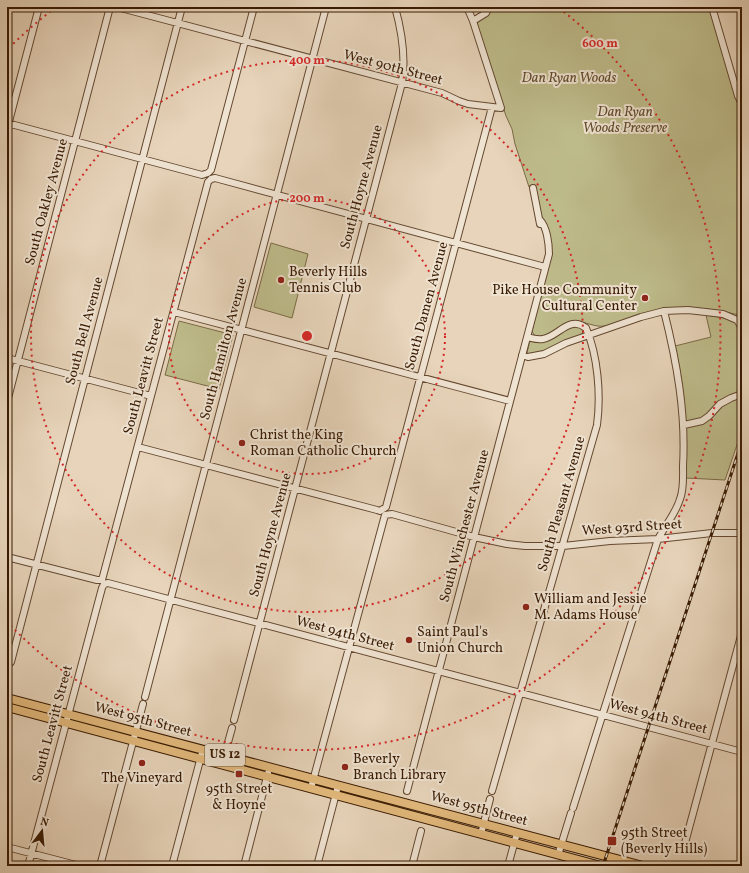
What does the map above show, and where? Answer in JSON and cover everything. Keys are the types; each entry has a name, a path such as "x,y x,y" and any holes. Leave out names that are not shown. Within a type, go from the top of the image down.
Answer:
{"main road":[{"name":"West 95th Street","path":"7,698 643,866"},
{"name":"West 95th Street","path":"7,707 601,866"}],"street":[{"path":"39,7 8,125 209,176 546,267 549,254 546,237 540,224 533,188"},
{"name":"South Oakley Avenue","path":"7,402 110,7"},
{"name":"West 90th Street","path":"117,7 442,93 459,101 501,108 473,21"},
{"name":"South Bell Avenue","path":"11,662 182,7"},
{"name":"South Leavitt Street","path":"28,866 254,7"},
{"name":"South Hamilton Avenue","path":"145,697 326,7"},
{"name":"South Hoyne Avenue","path":"234,720 402,83 404,52 399,19 395,7"},
{"path":"467,7 473,21 486,13 489,7"},
{"path":"712,7 738,96 742,104"},
{"name":"South Damen Avenue","path":"311,788 492,107"},
{"name":"South Winchester Avenue","path":"407,791 546,267"},
{"path":"522,356 528,357 544,354 566,343 641,317 664,312 688,310 723,314 738,320 742,327"},
{"path":"174,312 510,401"},
{"path":"558,855 658,539 664,526 677,508 681,498 684,425 678,375 664,312"},
{"path":"527,337 537,340 543,339 550,337 565,327 573,324 580,324 584,326 589,335"},
{"name":"South Pleasant Avenue","path":"492,791 597,425 599,392 596,366 589,335"},
{"path":"7,358 151,396"},
{"path":"684,425 702,421 720,404 742,394"},
{"name":"West 93rd Street","path":"138,447 474,537 507,544 525,546 563,546 610,540 658,539 712,533 742,533"},
{"name":"West 94th Street","path":"7,557 742,752"},
{"path":"685,843 742,632"},
{"path":"100,866 143,704"},
{"path":"222,764 232,728"},
{"path":"172,866 203,749"},
{"path":"244,866 270,767"},
{"path":"317,866 338,786"},
{"path":"480,834 490,799"},
{"path":"412,866 421,831"},
{"path":"508,866 517,833"},
{"path":"7,847 80,866"},
{"path":"610,866 612,858"}],"green space":[{"name":"Dan Ryan Woods","path":"492,7 709,7 735,95 742,111 742,316 716,310 691,308 665,309 640,314 605,326 596,326 574,321 565,324 544,336 534,335 532,331 551,255 540,216 535,187 529,187 515,144 512,129 506,116 476,25 487,15"},
{"name":"Beverly Hills Tennis Club","path":"271,243 308,254 292,318 254,307"},
{"path":"706,315 730,319 739,325 742,336 742,430 725,480 686,478 687,444 685,411 675,346 711,337"},
{"path":"179,321 233,335 219,389 165,375"},
{"path":"578,326 583,330 582,335 564,341 550,349 529,354 527,353 530,340"}],"railway":[{"path":"603,866 742,441"}],"place":[{"name":"Beverly Hills Tennis Club","path":"281,280"},
{"name":"Pike House Community Cultural Center","path":"645,298"},
{"name":"Christ the King Roman Catholic Church","path":"242,443"},
{"name":"William and Jessie M. Adams House","path":"526,607"},
{"name":"Saint Paul's Union Church","path":"409,640"},
{"name":"The Vineyard","path":"142,763"},
{"name":"Beverly Branch Library","path":"345,767"},
{"name":"95th Street & Hoyne","path":"239,774"},
{"name":"95th Street (Beverly Hills)","path":"612,841"}],"park label":[{"name":"Dan Ryan Woods Preserve","path":"625,120"}]}
